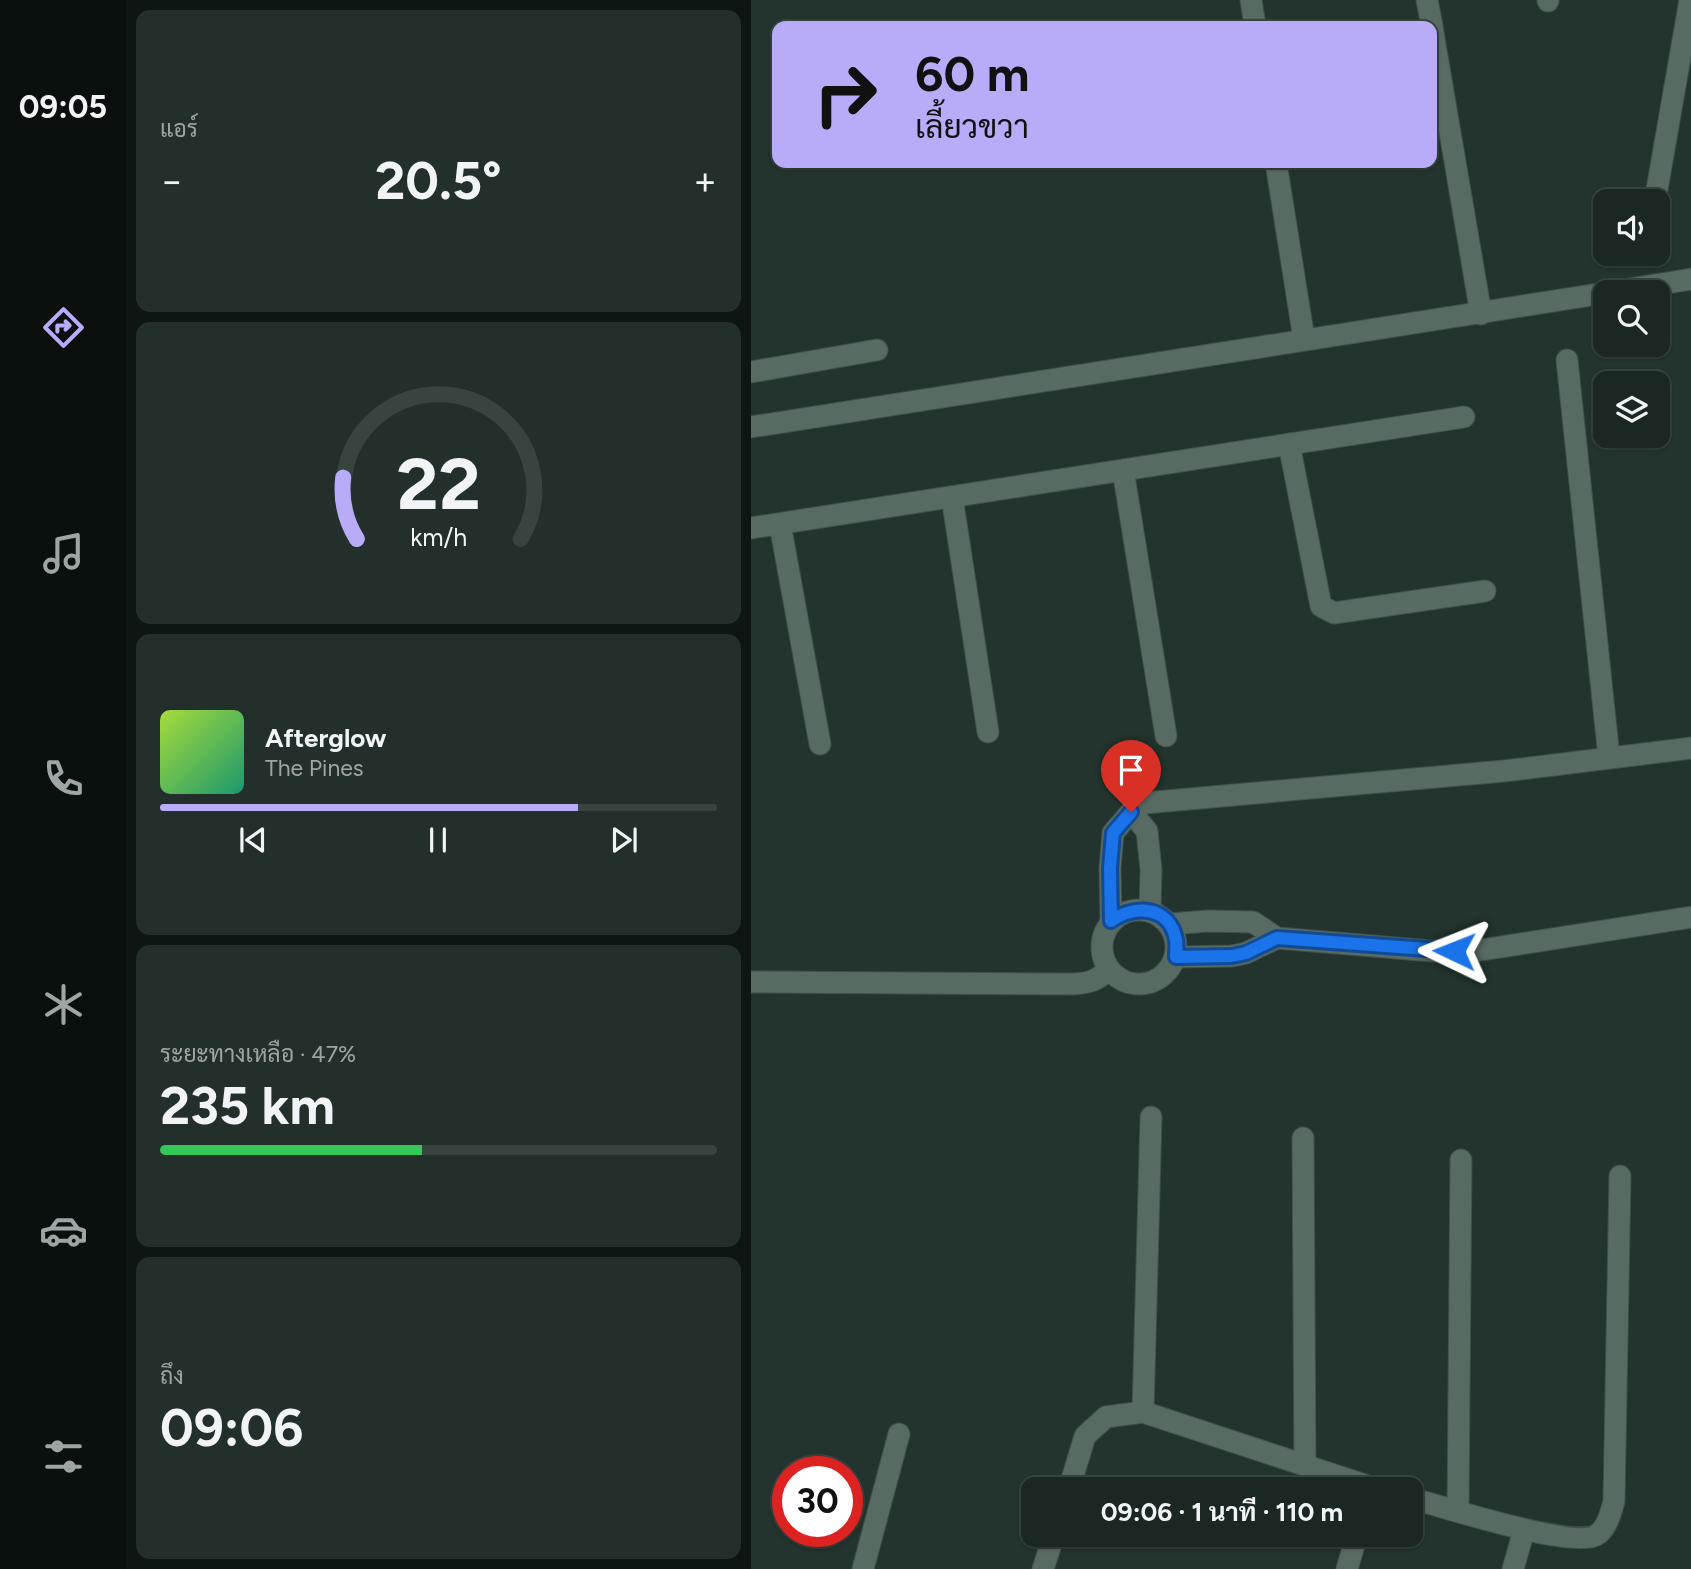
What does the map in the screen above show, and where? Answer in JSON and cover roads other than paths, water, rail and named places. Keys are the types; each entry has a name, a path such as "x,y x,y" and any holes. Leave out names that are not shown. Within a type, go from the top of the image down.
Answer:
{"street":[{"path":"1251,0 1254,21"},
{"path":"1427,0 1431,21"},
{"path":"1657,189 1690,0"},
{"path":"1437,56 1481,314"},
{"path":"1277,168 1304,339"},
{"path":"1670,282 1691,279"},
{"path":"751,427 1593,295"},
{"path":"751,372 877,350"},
{"path":"1567,360 1609,757"},
{"path":"751,528 1464,417"},
{"path":"1289,444 1321,606 1334,613 1485,591"},
{"path":"1123,470 1166,736"},
{"path":"952,497 988,732"},
{"path":"780,524 820,744"},
{"path":"1111,921 1136,909 1150,911 1170,924 1176,940 1176,957 1168,972 1154,982 1138,985 1121,981 1109,969 1102,954 1103,937 1111,921 1110,868 1113,833 1131,812 1144,803 1504,771 1691,748"},
{"path":"1131,812 1147,831 1151,870 1150,911"},
{"path":"1170,924 1253,922 1277,938 1432,951 1475,951 1691,917"},
{"path":"1176,957 1232,956 1246,953 1277,938"},
{"path":"751,982 1072,984 1090,983 1109,969"},
{"path":"1143,1412 1151,1117"},
{"path":"1303,1138 1305,1465"},
{"path":"1458,1511 1461,1160"},
{"path":"1423,1501 1524,1530 1585,1539 1597,1535 1607,1523 1614,1501 1620,1176"},
{"path":"1072,1477 1085,1436 1106,1417 1143,1412 1338,1477"},
{"path":"863,1569 899,1434"},
{"path":"1513,1569 1524,1530"},
{"path":"1043,1569 1050,1547"},
{"path":"1347,1569 1353,1547"}]}
